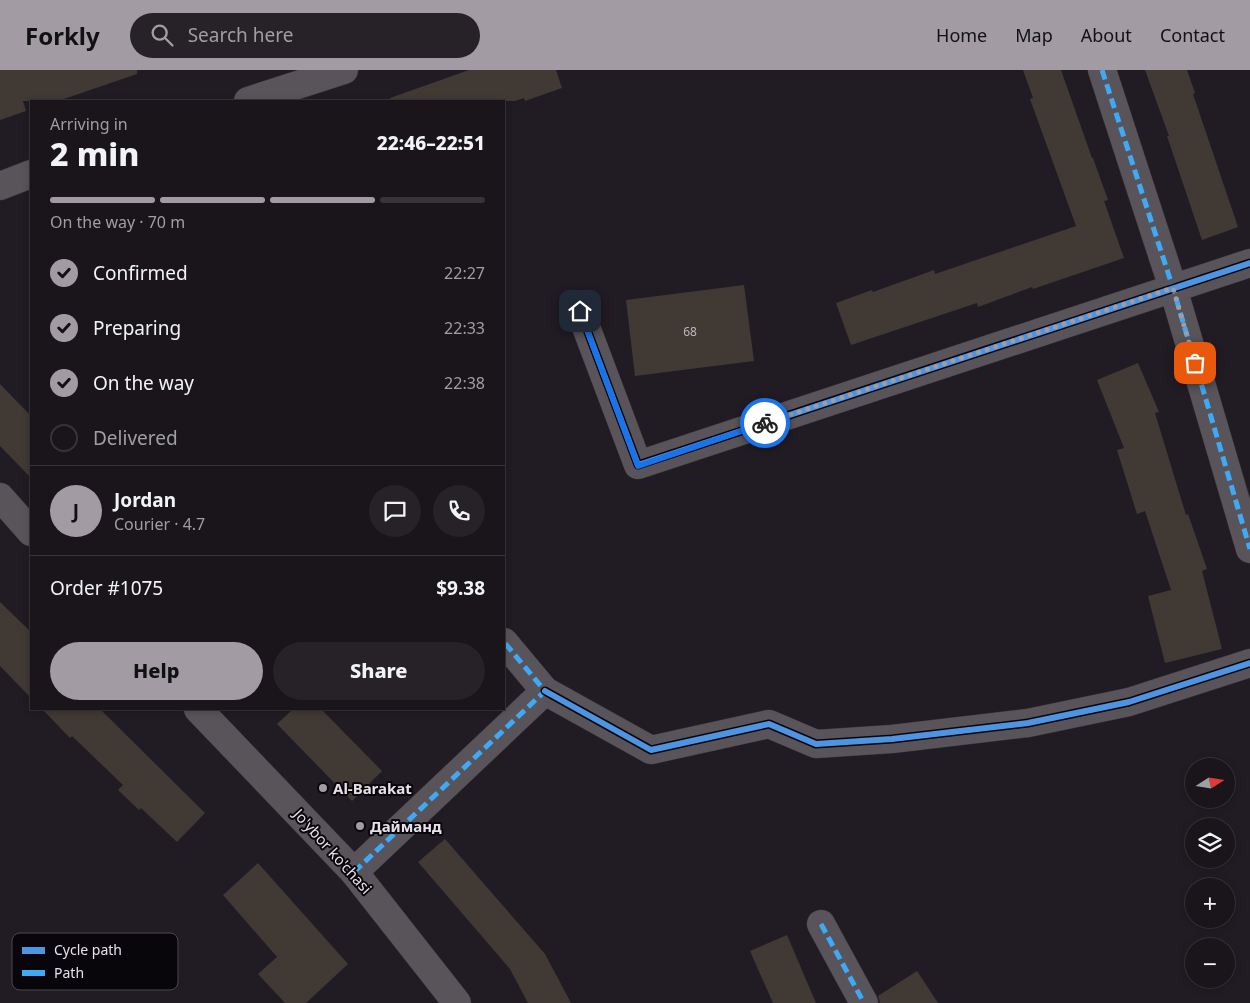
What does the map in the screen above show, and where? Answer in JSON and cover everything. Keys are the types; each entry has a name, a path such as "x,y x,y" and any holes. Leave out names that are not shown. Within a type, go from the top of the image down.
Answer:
{"street":[{"path":"251,100 344,70"},
{"path":"1102,70 1173,288 1250,549"},
{"path":"0,186 30,174"},
{"path":"580,311 638,466 1250,264"},
{"path":"0,497 30,531"},
{"path":"505,643 545,691 651,750 769,724 816,744 892,740 1028,724 1129,702 1250,663"},
{"path":"354,872 545,691"},
{"name":"Jo'ybor ko'chasi","path":"199,710 354,872 457,1003"},
{"path":"821,924 864,1003"}],"building":[{"path":"0,70 137,70 137,74 61,100 23,101 26,111 0,120"},
{"path":"469,70 556,70 562,88 525,101 524,98 515,101 505,101 390,100 390,98"},
{"path":"1023,70 1061,70 1108,200 1104,201 1124,258 1033,289 1032,287 978,307 977,303 851,345 836,303 934,270 935,274 1076,226 1030,99 1033,98"},
{"path":"1145,70 1187,70 1195,93 1193,94 1238,227 1202,240 1167,136 1169,136"},
{"path":"744,285 754,361 635,376 626,300"},
{"path":"1138,363 1159,412 1155,413 1186,515 1188,514 1207,569 1202,571 1222,649 1165,663 1148,596 1171,590 1145,511 1137,514 1117,450 1124,448 1097,380"},
{"path":"0,384 30,415 30,477 0,446"},
{"path":"0,602 30,631 30,697 0,666"},
{"path":"43,710 101,710 205,813 177,842 141,808 139,810 118,790 123,785 72,736 70,738"},
{"path":"292,710 322,710 382,771 352,801 277,724"},
{"path":"445,839 545,954 571,1003 528,1003 510,969 418,862"},
{"path":"258,863 348,964 306,1003 285,1003 258,974 277,957 223,895"},
{"path":"787,935 816,1003 773,1003 750,951"},
{"path":"917,971 938,1003 880,1003 878,996"}],"marked path":[{"path":"1102,70 1173,288 1250,549"},
{"path":"354,872 545,691 505,643"},
{"path":"821,924 864,1003"}],"cycle path":[{"path":"580,311 638,465 1250,263"},
{"path":"545,691 651,750 769,724 816,744 892,739 1028,723 1129,702 1250,663"}],"way so far":[{"path":"765,423 1173,288 1195,363"}],"place":[{"name":"Al-Barakat","path":"323,788"},
{"name":"Дайманд","path":"360,826"}],"route":[{"path":"580,311 638,466 765,423"}]}
